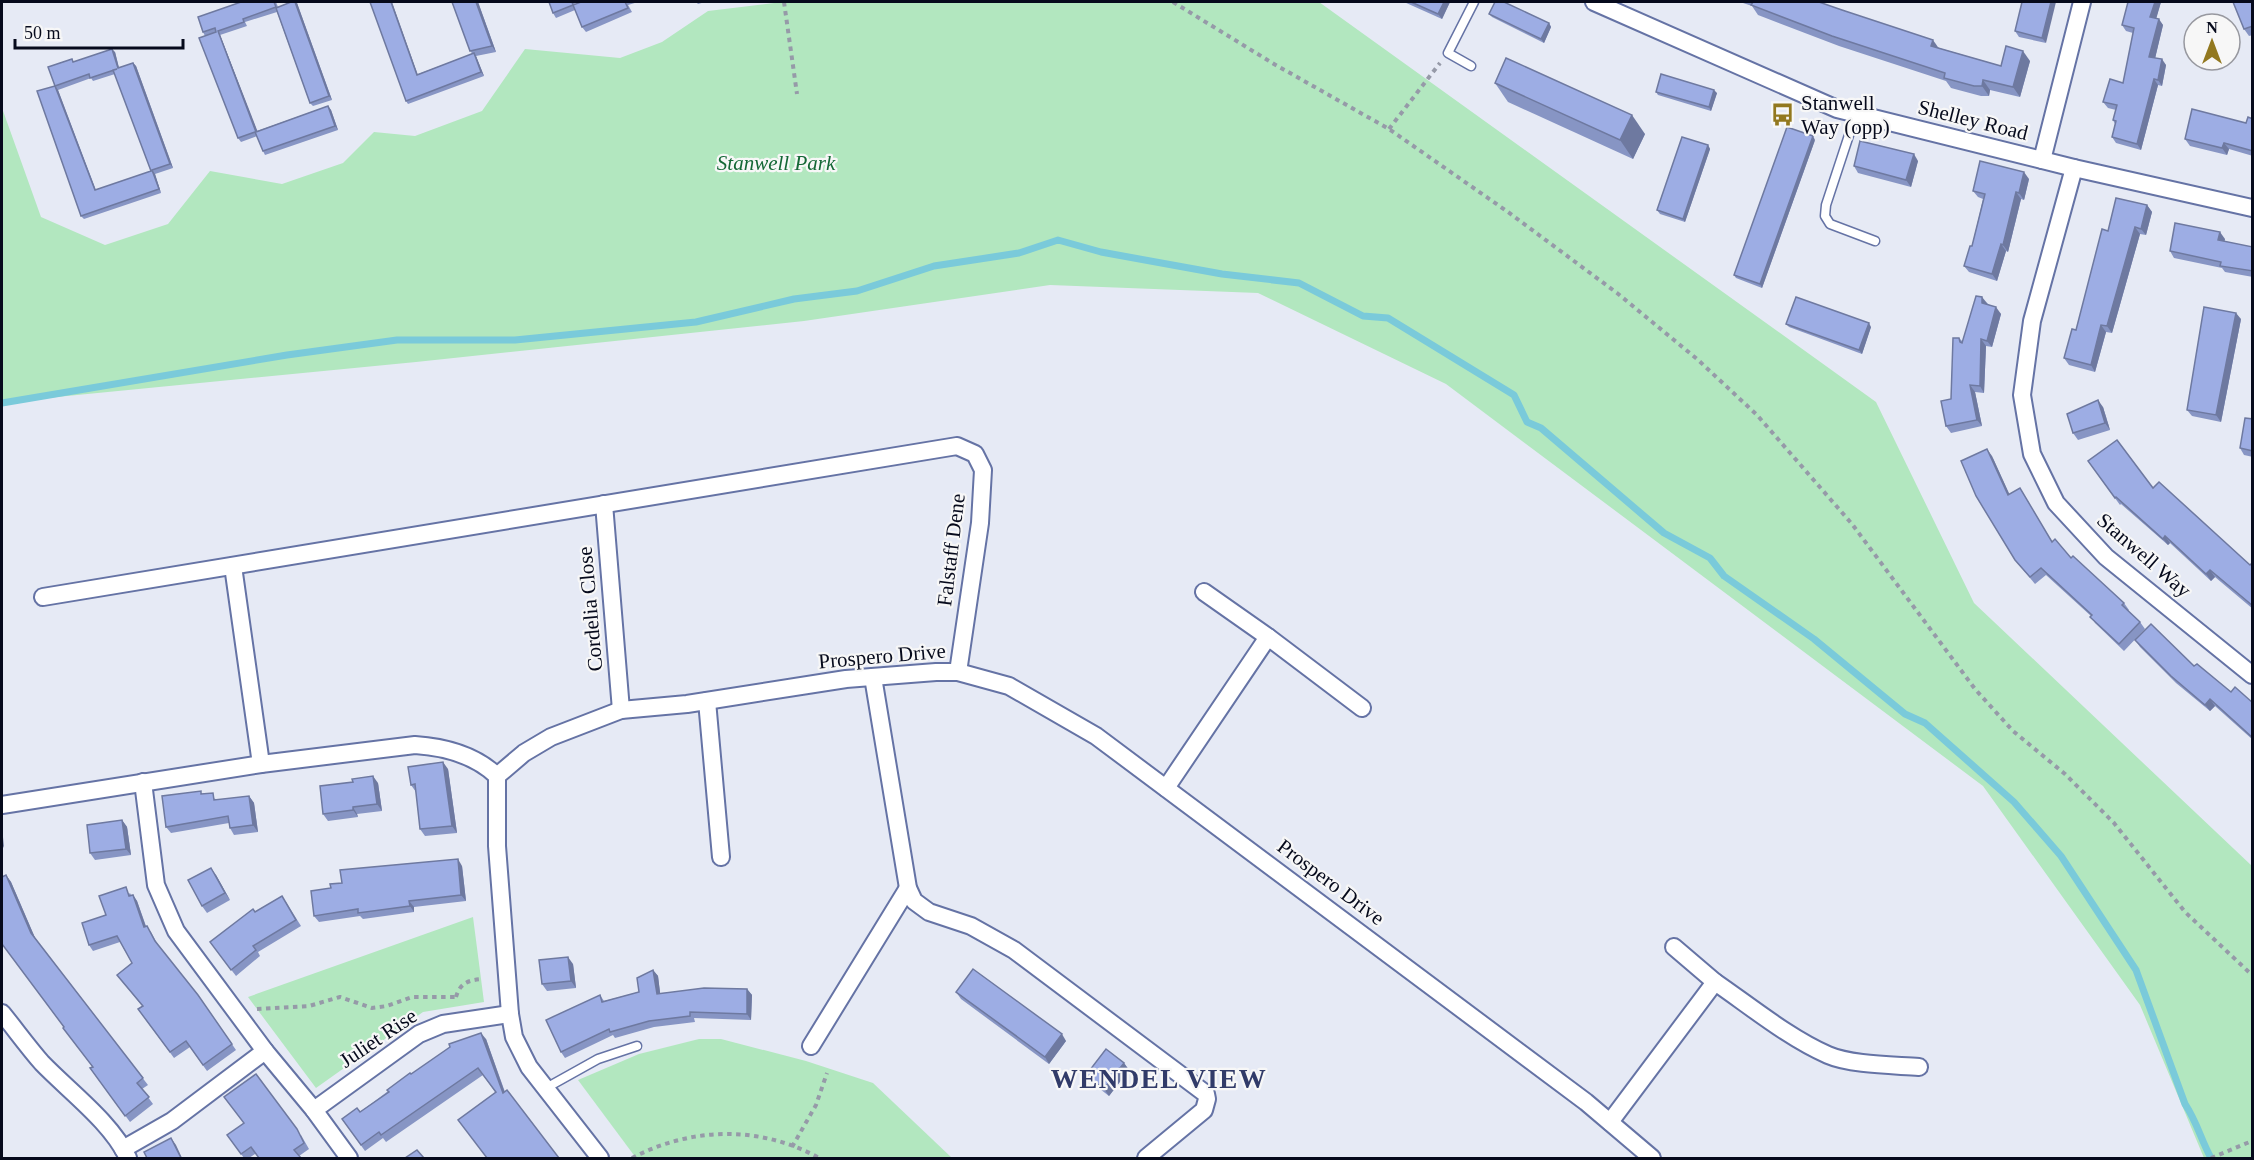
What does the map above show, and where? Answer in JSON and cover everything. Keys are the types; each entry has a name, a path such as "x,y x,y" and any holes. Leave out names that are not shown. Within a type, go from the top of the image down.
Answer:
{"street":[{"name":"Shelley Road","path":"1594,2 1615,6 1837,109 2074,168 2253,208"},
{"path":"2042,160 2082,2"},
{"name":"Stanwell Way","path":"2074,168 2032,321 2022,395 2032,454 2056,503 2106,557 2253,675"},
{"name":"Falstaff Dene","path":"604,504 957,446 975,454 983,470 980,523 958,672"},
{"path":"42,597 604,504"},
{"name":"Cordelia Close","path":"604,504 621,710"},
{"path":"233,566 261,764"},
{"path":"1204,592 1362,708"},
{"path":"1167,788 1268,637"},
{"name":"Prospero Drive","path":"497,776 524,753 551,737 621,710 707,701 873,677 958,672 1009,686 1096,736 1167,788 1586,1102 1652,1158"},
{"path":"873,677 908,888 914,901 929,912 971,926 1014,950 1206,1094 1208,1099 1204,1110 1146,1158"},
{"path":"707,701 721,857"},
{"path":"2,805 261,764 424,746 457,752 486,766 497,776 497,846 510,1014 514,1037 529,1067 600,1158"},
{"path":"143,782 156,885 176,931 265,1051 314,1110 349,1158"},
{"path":"811,1046 908,888"},
{"path":"1674,947 1715,982 1798,1038 1829,1055 1873,1064 1919,1067"},
{"path":"1610,1122 1715,982"},
{"path":"2,1013 42,1062 94,1114 126,1154 265,1051"},
{"name":"Juliet Rise","path":"314,1110 419,1034 443,1024 510,1014"}],"lane":[{"path":"1471,66 1448,53 1474,2"},
{"path":"1856,114 1826,205 1825,216 1830,224 1875,242"},
{"path":"546,1088 598,1059 637,1046"}],"path":[{"path":"784,2 797,94"},
{"path":"1173,2 1274,64 1389,129 1508,212 1617,293 1697,359 1757,415 1852,524 1975,689 2013,731 2065,774 2114,823 2186,912 2253,975"},
{"path":"1389,129 1448,53"},
{"path":"459,1022 455,996 459,987 465,982 483,979"},
{"path":"240,1017 255,1009 309,1006 340,996 372,1008 387,1006 412,997 455,996"},
{"path":"792,1147 816,1106 827,1073"},
{"path":"632,1158 656,1146 678,1139 706,1135 750,1135 772,1139 819,1158"},
{"path":"2211,1158 2253,1141"}],"green space":[{"name":"Stanwell Park","path":"782,2 1319,2 1876,402 1974,603 2252,866 2252,1158 2204,1158 2140,1005 1983,786 1446,384 1258,293 1050,285 804,321 26,400 2,406 2,108 41,217 105,245 168,224 210,171 282,184 343,163 374,132 415,136 482,111 525,49 620,58 662,42 708,11"},
{"path":"473,917 484,1002 423,1012 316,1088 248,997"},
{"path":"699,1039 721,1039 806,1061 873,1083 952,1158 636,1158 578,1080 639,1054"}],"building":[{"path":"241,2 274,2 276,7 218,31 256,132 328,106 335,126 263,151 255,132 238,138 199,38 216,32 215,28 203,32 198,17"},
{"path":"295,2 329,96 310,103 276,8"},
{"path":"370,2 391,2 417,75 474,53 481,72 406,101"},
{"path":"452,2 476,2 492,46 470,51"},
{"path":"549,2 572,2 573,5 553,13"},
{"path":"581,2 625,2 628,8 582,27 573,5"},
{"path":"1411,2 1444,2 1438,14"},
{"path":"1495,2 1504,2 1549,23 1541,39 1489,14"},
{"path":"1753,2 1819,2 1933,40 1931,46 2001,66 2006,46 2023,51 2013,87 1983,80 1982,86 1974,86 1944,78 1945,73 1832,36 1751,5"},
{"path":"2022,2 2051,2 2042,38 2015,31"},
{"path":"2128,2 2155,2 2150,17 2159,19 2149,57 2162,59 2158,80 2154,79 2137,144 2112,137 2117,105 2103,102 2110,79 2123,83 2134,28 2122,25"},
{"path":"2233,2 2253,2 2253,26 2244,29 2242,12 2237,12"},
{"path":"112,49 118,68 133,63 170,164 152,170 159,189 81,216 37,91 55,86 48,67 72,59 73,62","holes":["113,70 151,171 95,190 55,86 89,74 90,78"]},
{"path":"1506,58 1632,115 1620,140 1495,83"},
{"path":"1661,74 1714,90 1709,107 1656,92"},
{"path":"2192,109 2246,123 2248,117 2253,119 2253,151 2224,143 2222,148 2185,139"},
{"path":"1787,127 1813,136 1760,284 1734,275"},
{"path":"1682,137 1708,145 1683,219 1657,210"},
{"path":"1860,141 1914,154 1906,180 1854,166"},
{"path":"1980,161 2024,172 2019,193 2016,192 2003,245 2001,244 1992,274 1964,266 1970,246 1972,246 1985,194 1973,191"},
{"path":"2116,198 2147,205 2141,229 2135,227 2107,326 2101,325 2091,365 2064,358 2072,329 2076,330 2102,229 2108,231"},
{"path":"2175,223 2220,232 2218,240 2253,247 2253,271 2220,266 2221,262 2170,251"},
{"path":"1976,296 1982,297 1982,303 1996,307 1987,341 1981,339 1980,386 1970,385 1977,420 1946,426 1941,401 1951,399 1953,338 1959,338 1962,343"},
{"path":"1796,297 1869,323 1859,350 1786,324"},
{"path":"2204,307 2236,313 2216,415 2187,410"},
{"path":"2098,400 2105,423 2073,433 2067,414"},
{"path":"2245,418 2253,419 2253,451 2240,448"},
{"path":"2117,440 2153,488 2159,482 2250,565 2253,562 2253,606 2210,570 2206,574 2165,536 2163,539 2115,498 2088,461"},
{"path":"1987,449 2008,495 2020,488 2052,542 2055,539 2071,558 2073,556 2124,603 2122,605 2140,622 2119,644 2090,617 2092,615 2041,568 2030,577 2015,560 1976,496 1961,461"},
{"path":"2151,624 2194,666 2197,664 2231,692 2235,687 2253,703 2253,738 2210,699 2205,705 2171,676 2135,640"},
{"path":"443,762 452,826 420,829 415,784 411,785 408,767"},
{"path":"373,776 377,804 323,814 320,786 353,782 352,779"},
{"path":"201,791 201,794 213,793 214,800 249,796 253,825 230,828 228,816 166,827 162,796"},
{"path":"122,820 126,849 90,853 87,825"},
{"path":"458,859 461,895 409,901 410,906 358,913 358,909 314,916 311,891 331,888 330,884 342,883 340,870"},
{"path":"211,868 225,893 202,906 188,880"},
{"path":"6,875 31,933 143,1078 137,1083 149,1097 125,1116 90,1068 93,1067 2,944 2,877"},
{"path":"126,887 129,896 133,895 144,927 147,926 155,941 198,995 232,1044 203,1065 186,1041 170,1052 138,1009 143,1006 117,975 132,963 117,936 89,945 82,923 106,915 99,896"},
{"path":"282,896 296,920 253,946 256,950 231,970 210,942 253,909 255,912"},
{"path":"568,957 571,981 542,984 539,960"},
{"path":"973,969 1062,1034 1045,1057 956,992"},
{"path":"653,970 657,994 704,988 747,989 747,1014 690,1012 690,1016 649,1021 610,1032 609,1029 561,1052 546,1020 600,995 602,1002 639,992 637,978"},
{"path":"481,1033 503,1093 507,1090 559,1158 487,1158 458,1120 496,1092 478,1068 381,1135 379,1132 361,1145 342,1119 357,1108 360,1112 389,1092 387,1090 450,1047 449,1044"},
{"path":"1106,1049 1124,1063 1104,1089 1086,1075"},
{"path":"256,1074 297,1129 304,1143 294,1150 301,1158 259,1158 251,1147 241,1154 227,1135 244,1123 224,1097"},
{"path":"171,1138 181,1158 147,1158 144,1152"},
{"path":"417,1150 424,1158 405,1158"}],"waterway":[{"path":"2,403 287,355 397,340 515,340 696,322 794,299 857,291 934,266 1019,253 1058,240 1101,252 1222,274 1299,283 1363,316 1388,318 1514,395 1527,422 1541,428 1664,533 1710,558 1724,576 1814,639 1905,714 1925,723 2014,802 2061,856 2136,970 2185,1104 2211,1158"}],"place":[{"name":"Stanwell Way (opp)","path":"1783,115"}],"district":[{"name":"WENDEL VIEW","path":"1159,1079"}]}
